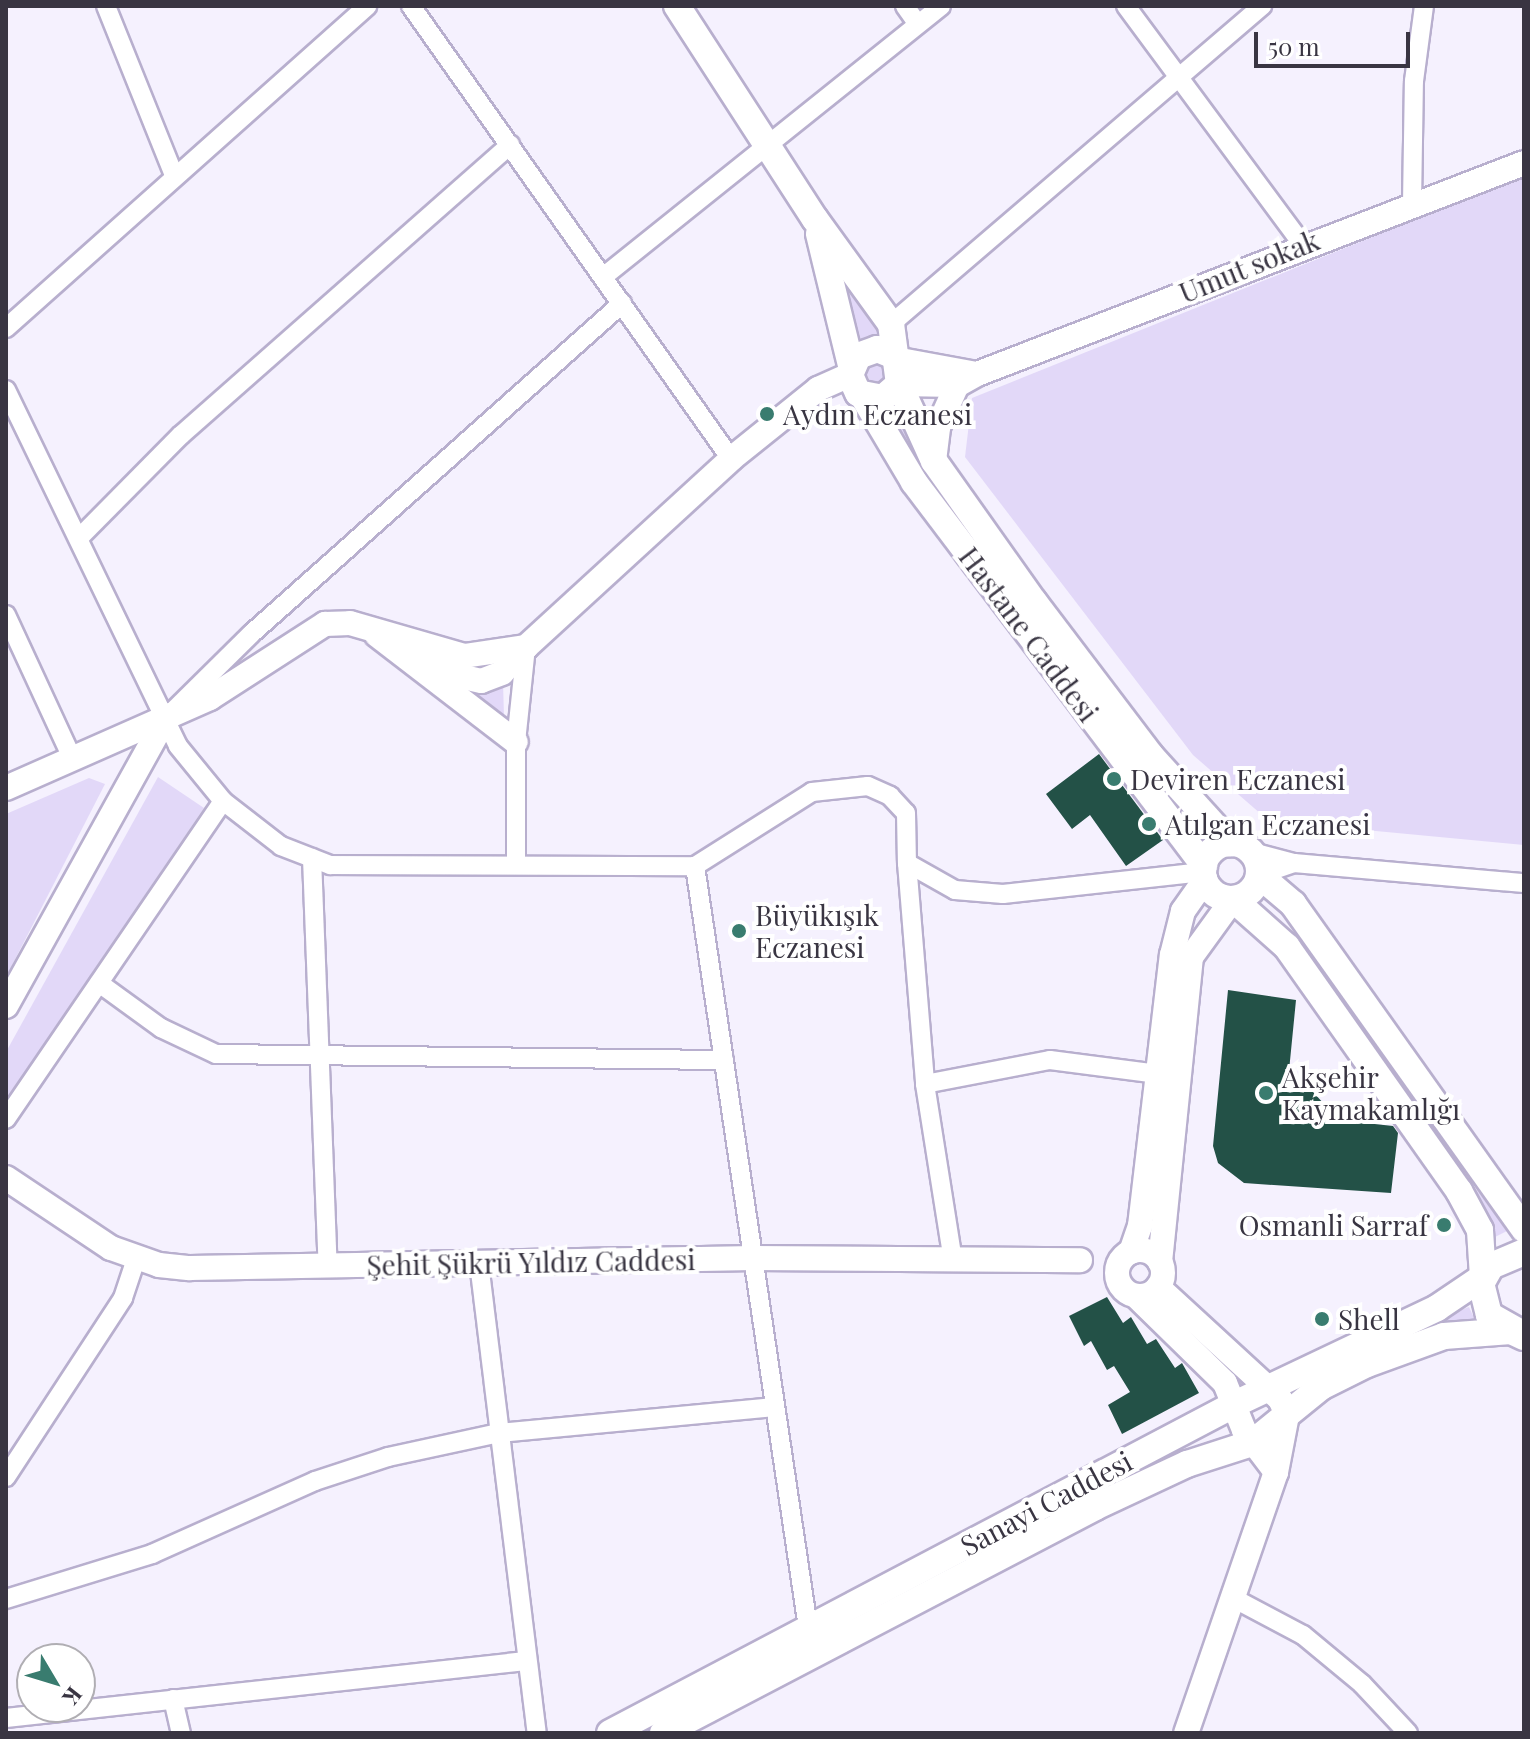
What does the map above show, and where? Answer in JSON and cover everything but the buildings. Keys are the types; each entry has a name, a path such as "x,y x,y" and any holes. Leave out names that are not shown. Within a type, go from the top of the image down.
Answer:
{"main road":[{"name":"Hastane Caddesi","path":"677,6 815,219 891,324 895,366 934,461 1108,704 1293,904 1523,1244"},
{"name":"Hastane Caddesi","path":"815,219 855,379 914,482 1204,872"},
{"path":"867,350 895,366 883,398 855,379 867,350"},
{"path":"1233,899 1250,891 1247,857 1212,850 1204,872 1215,894 1233,899 1287,947 1459,1191 1480,1230 1483,1306 1520,1332"},
{"name":"Sanayi Caddesi","path":"610,1733 1235,1404 1437,1308 1483,1277 1523,1244"},
{"name":"Sanayi Caddesi","path":"663,1733 1095,1507 1187,1464 1252,1443 1321,1387 1400,1349 1444,1336 1520,1332"}],"street":[{"path":"106,6 174,175"},
{"path":"6,328 367,6"},
{"path":"411,6 731,459"},
{"path":"905,6 917,23"},
{"path":"603,277 766,143 941,6"},
{"path":"1126,6 1176,79 1302,244"},
{"path":"891,324 1262,6"},
{"path":"1412,204 1414,81 1424,6"},
{"path":"79,538 181,435 510,145"},
{"name":"Umut sokak","path":"967,379 1302,244 1524,163"},
{"path":"6,1006 167,716 251,634 622,304"},
{"path":"895,366 967,379 938,427 934,461"},
{"path":"421,667 481,681 502,673 526,647 731,459 818,389 855,379"},
{"path":"6,390 167,716 178,746 223,801 281,846 330,865 695,866 812,792 868,786 890,796 906,813 907,863 925,1084 953,1260"},
{"path":"6,615 72,758"},
{"path":"6,788 210,698 325,624 350,623 464,656 526,647"},
{"path":"368,629 516,742"},
{"path":"516,864 516,742 526,647"},
{"path":"6,1119 223,801"},
{"path":"1247,857 1524,883"},
{"path":"312,858 328,1267"},
{"path":"907,863 955,890 1003,894 1204,872"},
{"path":"695,866 808,1628"},
{"path":"1204,872 1183,911 1172,955 1140,1226 1138,1272 1225,1383 1252,1443 1276,1472"},
{"path":"1138,1272 1191,957 1233,899"},
{"path":"99,983 161,1028 216,1054 320,1059 724,1060"},
{"path":"925,1084 1050,1060 1158,1074"},
{"name":"Şehit Şükrü Yıldız Caddesi","path":"6,1178 136,1259 190,1268 754,1258 1080,1260 1138,1272"},
{"path":"6,1477 123,1298 136,1259"},
{"path":"479,1263 537,1733"},
{"path":"1138,1272 1267,1388 1287,1415 1276,1472 1186,1733"},
{"path":"6,1599 152,1554 359,1465 499,1433 775,1407"},
{"path":"1233,1598 1303,1635 1362,1684 1408,1733"},
{"path":"6,1718 526,1661"},
{"path":"173,1699 181,1733"}],"shaded area":[{"path":"1524,176 1524,845 1269,821 1193,755 965,457 972,398"},
{"path":"827,247 883,336 854,347"},
{"path":"882,361 889,382 874,387 865,372 869,364"},
{"path":"897,403 909,442 927,479 873,408"},
{"path":"503,682 504,717 463,687 482,693"},
{"path":"158,777 204,808 6,1100 6,1052"},
{"path":"89,778 105,784 6,977 6,814"},
{"path":"1469,1181 1511,1229 1495,1237"},
{"path":"1469,1307 1476,1322 1379,1341"}],"place":[{"name":"Aydın Eczanesi","path":"767,414"},
{"name":"Deviren Eczanesi","path":"1114,779"},
{"name":"Atılgan Eczanesi","path":"1149,824"},
{"name":"Büyükışık Eczanesi","path":"739,931"},
{"name":"Akşehir Kaymakamlığı","path":"1266,1093"},
{"name":"Osmanli Sarraf","path":"1444,1225"},
{"name":"Shell","path":"1322,1319"}]}
